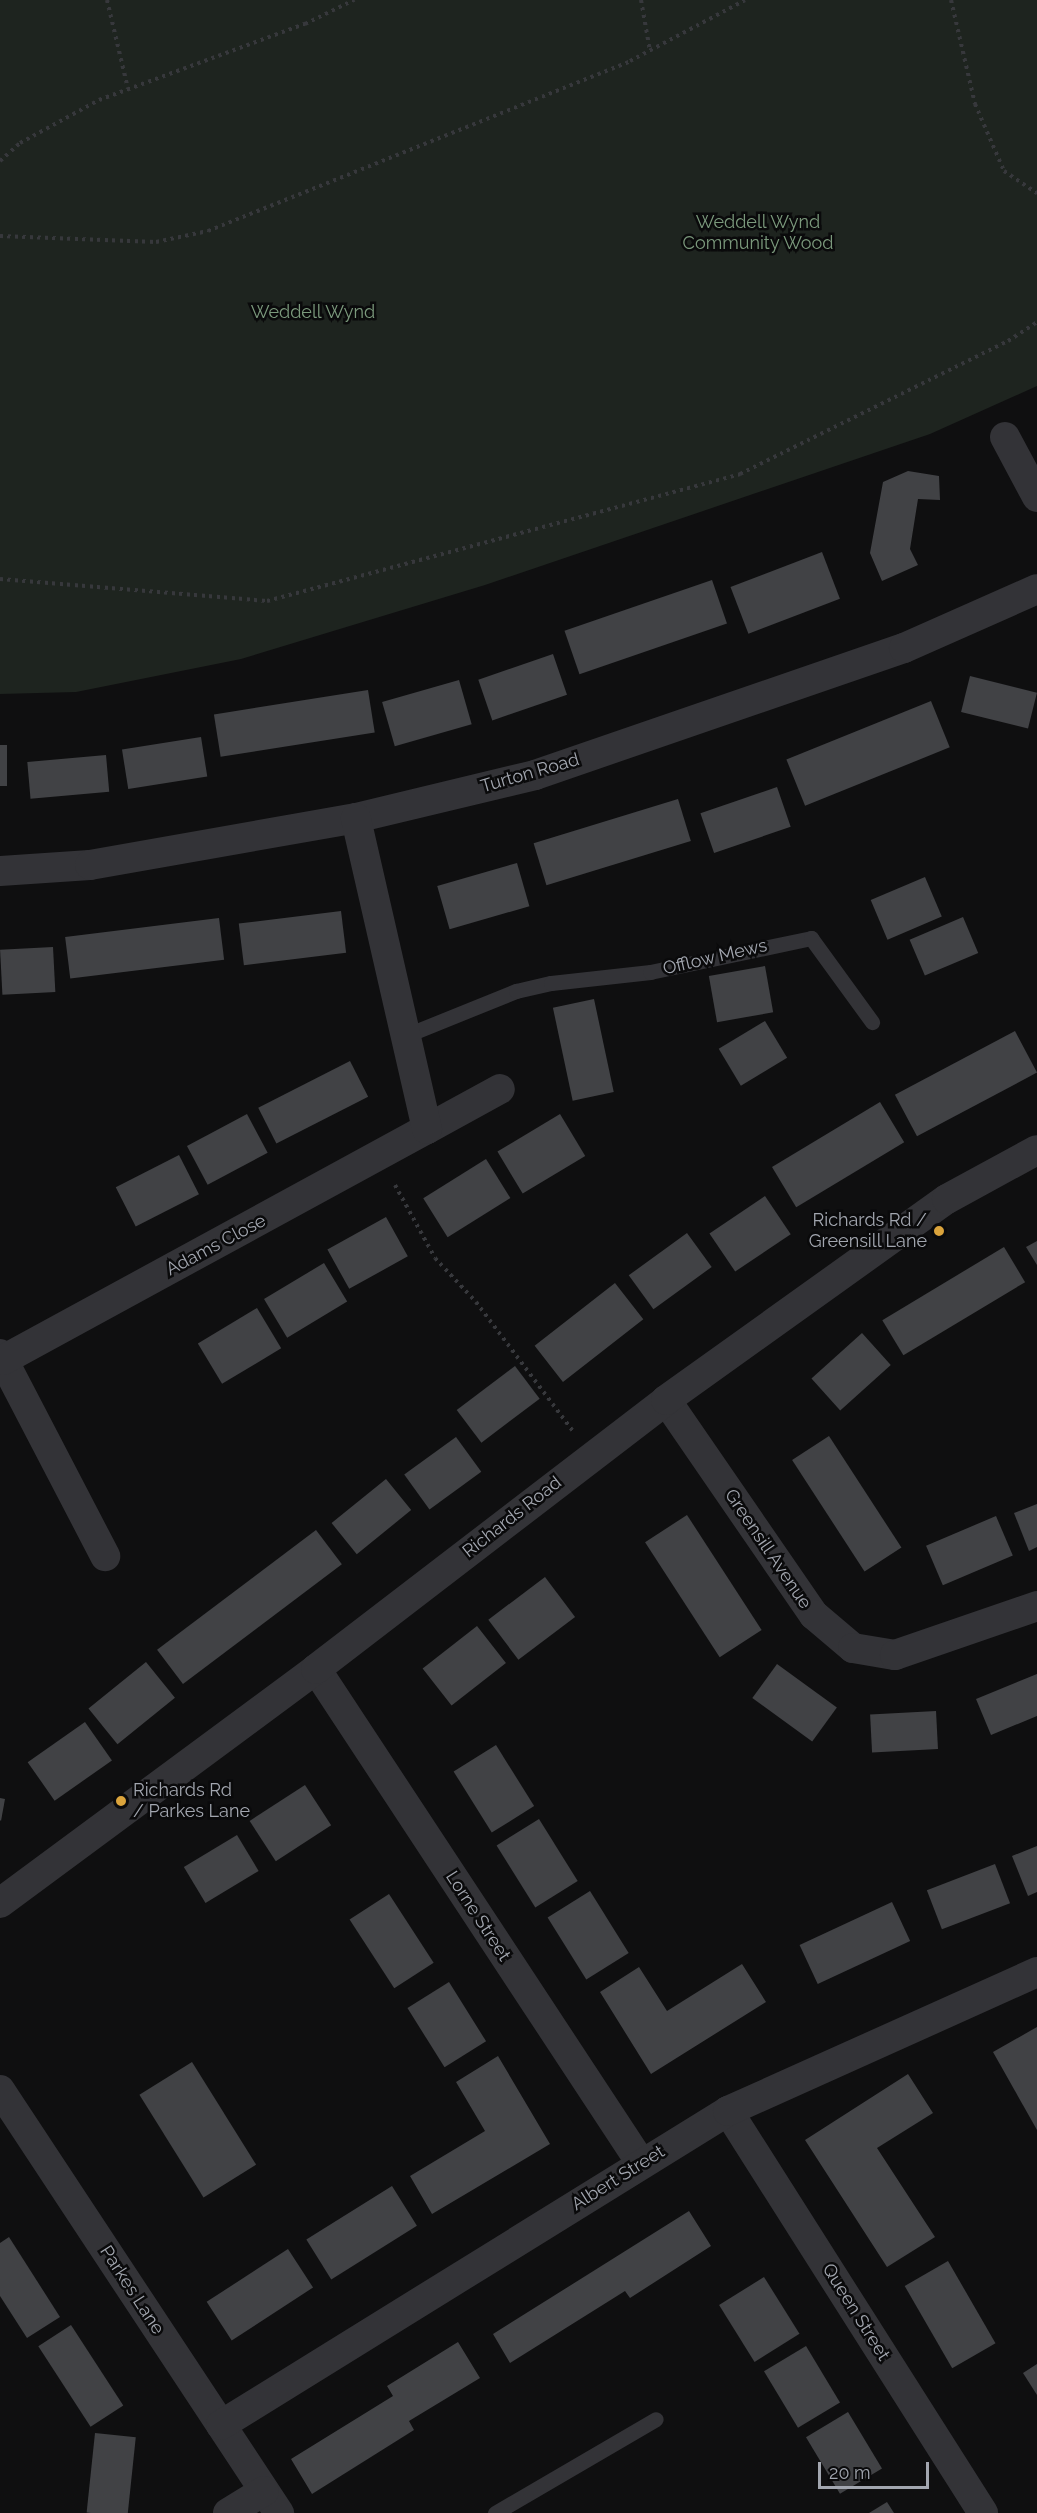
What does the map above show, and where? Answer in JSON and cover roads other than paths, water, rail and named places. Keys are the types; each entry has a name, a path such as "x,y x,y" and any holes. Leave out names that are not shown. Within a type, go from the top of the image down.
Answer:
{"street":[{"path":"1005,436 1037,497"},
{"name":"Turton Road","path":"0,871 90,865 356,818 535,775 798,687 904,648 1037,589"},
{"path":"356,818 427,1129"},
{"name":"Adams Close","path":"105,1556 2,1357 380,1156 500,1089"},
{"name":"Richards Road","path":"0,1903 316,1669 591,1455 666,1400 947,1199 1037,1150"},
{"name":"Greensill Avenue","path":"666,1400 814,1615 853,1648 895,1655 1037,1606"},
{"name":"Lorne Street","path":"316,1669 641,2163"},
{"name":"Albert Street","path":"221,2425 728,2111 1037,1972"},
{"name":"Parkes Lane","path":"0,2090 271,2502 228,2513"},
{"name":"Queen Street","path":"728,2111 983,2513"}],"lane":[{"name":"Offlow Mews","path":"407,1035 516,992 551,983 650,972 811,938 872,1022"},
{"path":"495,2513 656,2419"}],"place":[{"name":"Richards Rd / Greensill Lane","path":"939,1231"},
{"name":"Richards Rd / Parkes Lane","path":"121,1801"}],"park label":[{"name":"Weddell Wynd Community Wood","path":"758,233"},
{"name":"Weddell Wynd","path":"313,312"}]}
